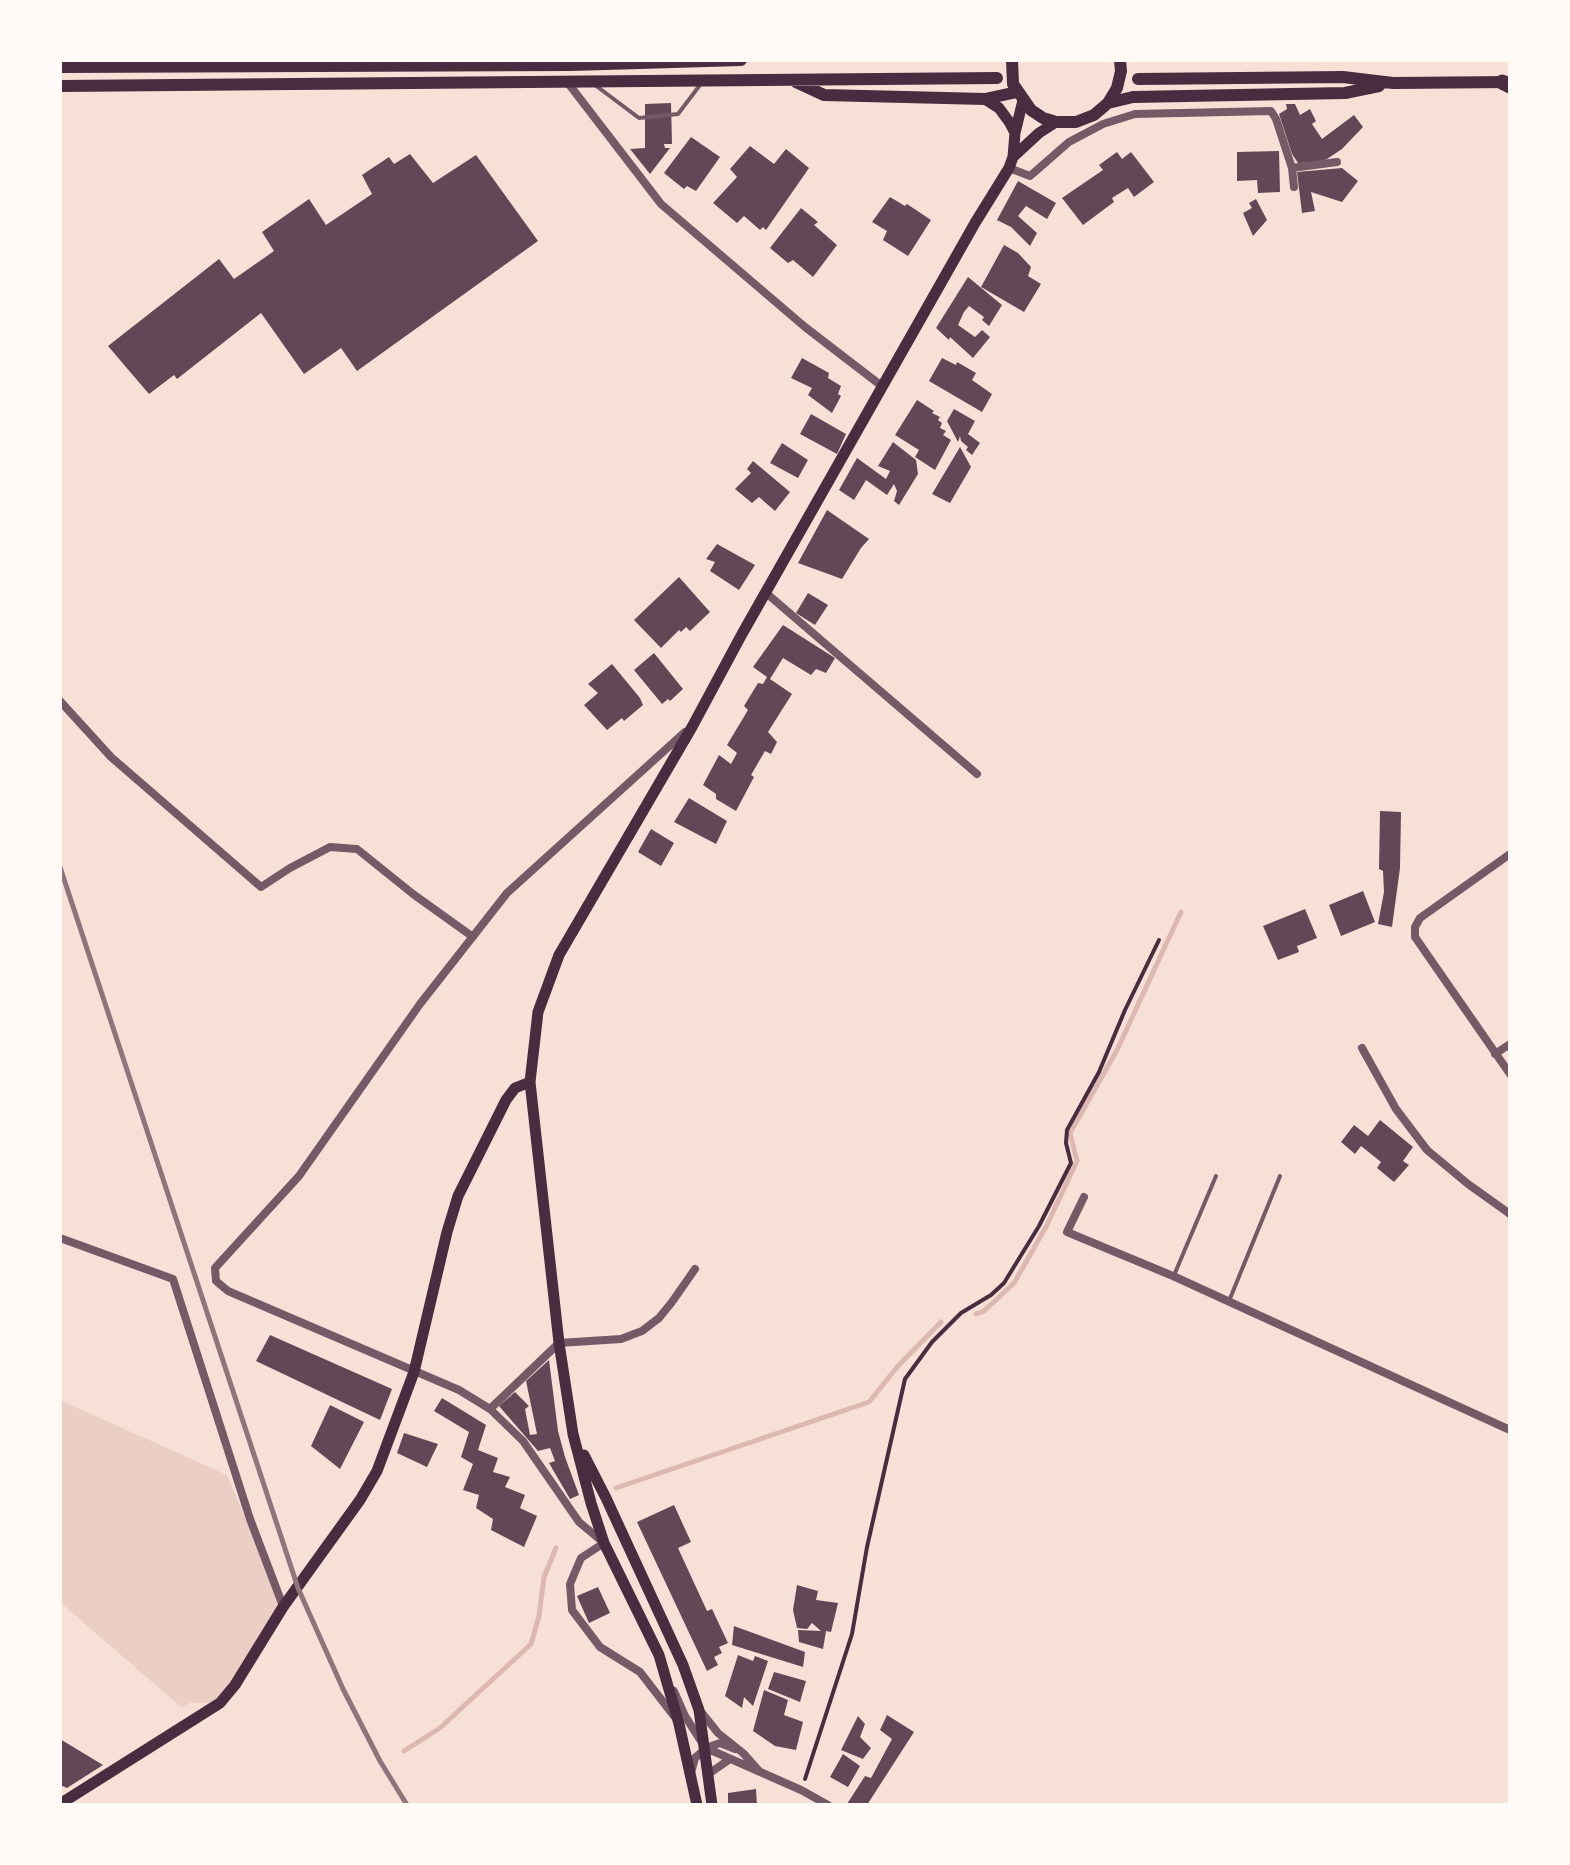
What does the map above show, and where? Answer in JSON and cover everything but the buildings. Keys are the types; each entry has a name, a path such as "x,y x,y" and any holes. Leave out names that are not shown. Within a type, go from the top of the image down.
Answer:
{"main road":[{"path":"60,66 741,60"},
{"path":"1012,60 1013,84 1020,96 1031,110 1056,122 1076,122 1094,115 1108,103 1117,88 1120,60"},
{"path":"60,86 997,78"},
{"path":"1138,79 1344,78 1392,83 1507,83"},
{"path":"794,81 824,95 985,99 1020,96"},
{"path":"1108,103 1133,97 1345,94 1392,83"},
{"path":"1011,163 1020,96"},
{"path":"985,99 999,108 1015,134"},
{"path":"697,1805 659,1655 604,1543 573,1434 530,1082 538,1012 559,955 1011,163 1039,132 1056,122"},
{"path":"60,1804 220,1703 360,1500 378,1471 414,1372 458,1196 506,1100 515,1088 530,1082"},
{"path":"573,1434 683,1666 699,1710 712,1805"}],"street":[{"path":"568,83 661,204 804,327 883,387"},
{"path":"1011,163 1030,176 1069,142 1104,124 1136,114 1271,111 1292,168 1294,186"},
{"path":"1292,168 1337,162"},
{"path":"766,592 977,774"},
{"path":"60,701 111,757 261,887 330,847 356,849 473,936"},
{"path":"679,1724 640,1672 600,1647 572,1610 570,1584 581,1558 604,1543 579,1522 523,1441 490,1409 459,1390 228,1290 216,1281 215,1268 299,1176 420,1004 507,893 692,726"},
{"path":"1510,854 1420,918 1415,927 1415,937 1424,951 1510,1074"},
{"path":"1495,1054 1510,1044"},
{"path":"1362,1048 1396,1109 1427,1150 1510,1214"},
{"path":"1084,1198 1068,1232 1510,1430"},
{"path":"60,1238 173,1279 250,1519 284,1607"},
{"path":"490,1409 559,1343 621,1339 642,1331 672,1302 694,1269"},
{"path":"659,1655 685,1716 706,1748 828,1805"},
{"path":"699,1710 762,1774"},
{"path":"690,1776 696,1758 706,1748 720,1743 743,1753"},
{"path":"707,1775 730,1759"}],"lane":[{"path":"591,82 639,118 678,114 704,80"},
{"path":"1173,1276 1216,1176"},
{"path":"1229,1302 1280,1176"}],"path":[{"path":"801,1790 847,1650 905,1379 932,1342 961,1312 991,1295 1004,1282 1039,1226 1070,1163 1066,1130 1099,1072 1159,940"}],"shaded area":[{"path":"60,1400 227,1475 283,1607 220,1703 190,1703 182,1708 60,1606"}],"waterway":[{"path":"976,1314 1014,1283 1047,1225 1077,1161 1070,1133 1117,1050 1181,912"},
{"path":"616,1488 869,1402 941,1322"},
{"path":"404,1751 440,1728 531,1644 544,1577 556,1548"}],"railway":[{"path":"60,867 298,1588 343,1689 407,1805"}]}
